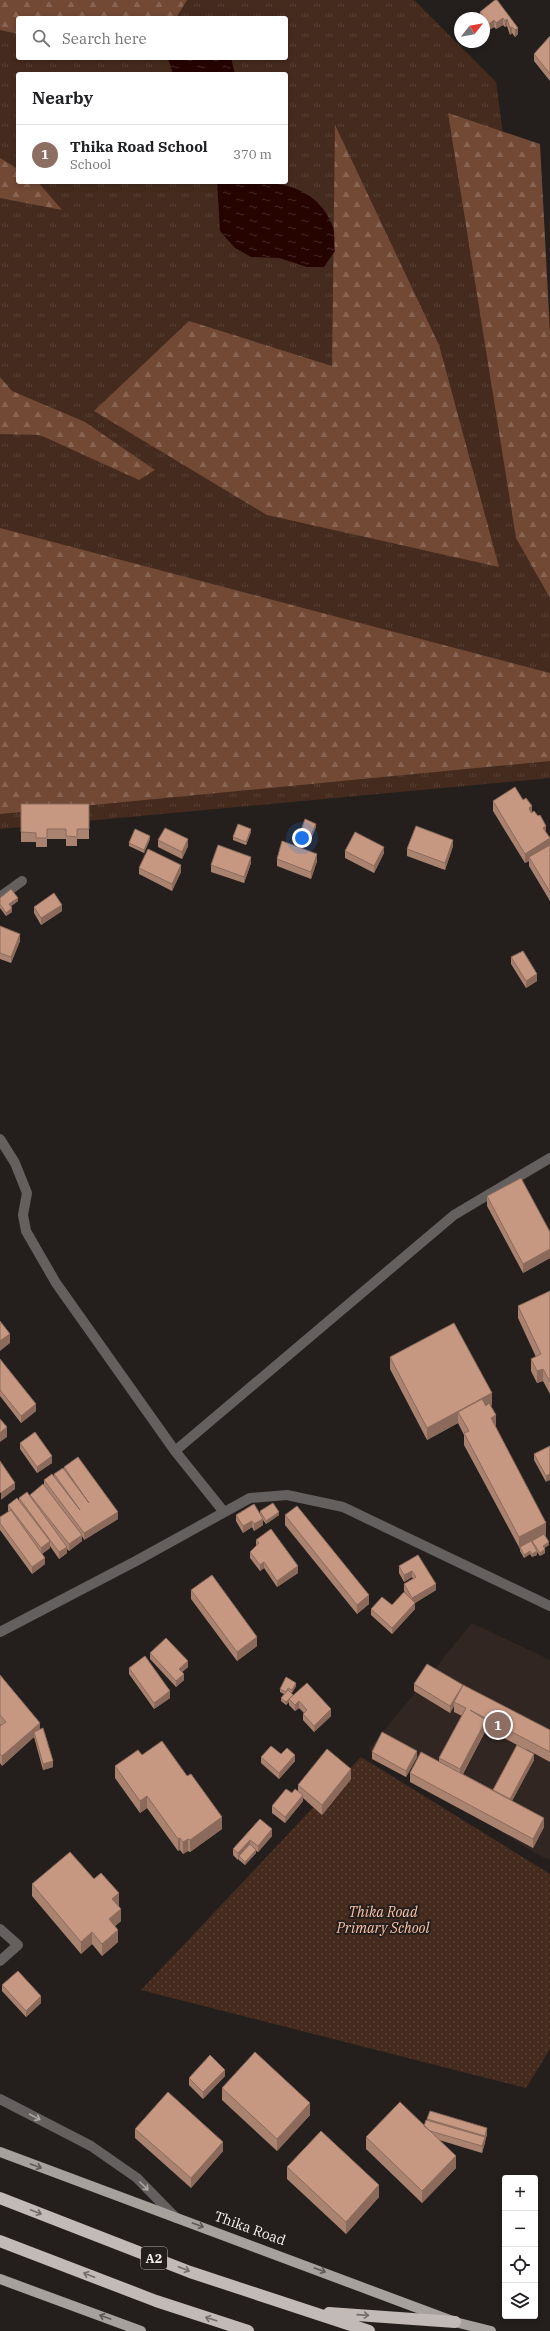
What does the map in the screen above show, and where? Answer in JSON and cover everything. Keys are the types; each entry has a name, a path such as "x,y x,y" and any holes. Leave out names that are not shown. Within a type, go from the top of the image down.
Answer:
{"highway":[{"name":"A2","path":"0,2198 190,2272 369,2331"},
{"path":"0,2241 156,2301 248,2331"},
{"path":"310,2312 455,2322"}],"main road":[{"name":"Thika Road","path":"0,2152 455,2322 491,2331"},
{"path":"0,2279 141,2331"}],"street":[{"path":"0,897 22,880"},
{"path":"0,1139 15,1163 27,1193 23,1215 26,1231 56,1284 175,1451 224,1512"},
{"path":"175,1451 454,1215 550,1158"},
{"path":"2,1628 136,1561 250,1498 286,1495 343,1507 550,1606"},
{"path":"0,1961 18,1944 2,1933"},
{"path":"0,2099 97,2151 137,2178 176,2218"}],"shaded area":[{"path":"472,1623 550,1660 550,1860 538,1855 369,1749"}],"green space":[{"path":"0,0 414,0 454,40 454,48 462,48 496,82 550,488 550,778 0,829"},
{"path":"0,0 187,0 177,16 16,16 16,34 0,30"},
{"path":"448,113 540,144 550,332 550,598 516,538"},
{"path":"335,125 439,345 499,567 267,515 94,411 189,321 332,366"},
{"path":"0,158 16,168 16,184 40,184 62,210 0,198"},
{"path":"0,377 12,391 85,422 155,470 139,480 40,435 0,434"},
{"path":"0,528 550,673 550,761 0,814"},
{"name":"Thika Road Primary School","path":"361,1757 550,1874 550,2049 526,2088 141,1990"}],"water":[{"path":"169,60 232,60 234,72 172,72"},
{"path":"217,184 285,185 300,190 313,198 324,210 333,227 335,251 324,267 307,267 279,258 251,257 235,248 220,231"}],"building":[{"path":"497,0 518,28 515,30 512,27 510,28 507,19 505,21 503,18 496,23 494,20 490,23 490,12 480,12"},
{"path":"550,36 550,74 534,54"},
{"path":"515,787 523,800 526,798 532,806 529,808 531,813 534,811 538,816 540,815 546,826 543,828 550,838 525,854 493,801"},
{"path":"21,804 89,804 89,829 77,829 77,837 66,836 66,829 47,829 47,838 36,838 36,833 21,832"},
{"path":"305,819 316,824 310,837 300,833"},
{"path":"238,824 251,829 246,842 233,837"},
{"path":"416,826 453,840 445,863 407,849"},
{"path":"165,828 188,839 182,852 158,840"},
{"path":"135,829 150,836 144,850 129,843"},
{"path":"355,832 384,847 374,866 345,851"},
{"path":"282,841 317,854 311,872 277,859"},
{"path":"218,845 251,857 244,877 211,865"},
{"path":"550,845 550,892 529,857"},
{"path":"148,849 181,865 172,884 139,868"},
{"path":"11,889 18,898 9,904 12,908 6,913 0,904 0,898"},
{"path":"54,893 62,905 41,918 34,907"},
{"path":"0,926 20,934 11,957 0,953"},
{"path":"523,951 537,974 526,981 511,957"},
{"path":"521,1178 550,1232 550,1249 523,1264 487,1196"},
{"path":"550,1291 550,1382 543,1369 537,1371 531,1359 541,1354 518,1306"},
{"path":"0,1321 10,1334 0,1341"},
{"path":"454,1323 492,1393 427,1428 390,1357"},
{"path":"0,1359 36,1404 21,1416 0,1390"},
{"path":"482,1399 486,1406 489,1403 496,1415 491,1418 546,1523 519,1537 464,1433 469,1431 458,1412"},
{"path":"0,1419 7,1427 0,1433"},
{"path":"35,1432 52,1456 37,1467 20,1443"},
{"path":"550,1446 550,1474 546,1476 534,1454"},
{"path":"78,1457 118,1512 84,1533 44,1480 52,1474 80,1510 54,1474 63,1468 89,1503 64,1467"},
{"path":"0,1461 15,1483 1,1493 0,1492"},
{"path":"43,1484 82,1535 69,1544 30,1495"},
{"path":"27,1492 67,1547 59,1552 19,1498"},
{"path":"17,1498 50,1541 41,1548 8,1505"},
{"path":"273,1503 279,1512 266,1521 260,1511"},
{"path":"254,1504 263,1519 254,1524 252,1521 243,1526 236,1515"},
{"path":"297,1506 369,1595 357,1605 285,1515"},
{"path":"11,1510 45,1558 32,1567 0,1523 0,1517"},
{"path":"271,1529 298,1566 277,1581 264,1562 260,1565 250,1552 259,1543 256,1540"},
{"path":"544,1534 549,1542 543,1546 545,1549 540,1553 532,1541"},
{"path":"531,1541 537,1551 532,1554 530,1551 524,1555 520,1547"},
{"path":"418,1555 436,1584 412,1598 404,1584 416,1577 412,1571 404,1575 399,1566"},
{"path":"212,1575 257,1637 237,1652 191,1590"},
{"path":"404,1592 415,1603 392,1628 371,1609 382,1597 392,1605"},
{"path":"166,1638 188,1661 179,1669 184,1674 176,1681 150,1653"},
{"path":"145,1656 170,1691 154,1703 129,1668"},
{"path":"427,1664 463,1685 450,1706 414,1684"},
{"path":"0,1675 40,1723 2,1756 0,1754 0,1726 6,1722 0,1715"},
{"path":"286,1677 296,1683 292,1690 288,1688 286,1692 280,1689"},
{"path":"307,1683 331,1709 314,1726 303,1714 307,1710 299,1701 295,1705 289,1699"},
{"path":"463,1685 550,1730 550,1752 470,1710 486,1720 460,1769 439,1758 466,1708 454,1702"},
{"path":"288,1690 293,1695 286,1702 281,1698"},
{"path":"43,1728 53,1761 43,1764 34,1732"},
{"path":"382,1732 417,1751 406,1771 372,1752"},
{"path":"162,1741 187,1776 191,1774 222,1817 190,1840 188,1839 183,1842 180,1838 178,1839 147,1796 140,1801 115,1766 138,1750 142,1755"},
{"path":"517,1745 534,1754 510,1799 493,1790"},
{"path":"271,1746 281,1754 287,1748 295,1755 279,1773 261,1757"},
{"path":"327,1749 351,1769 322,1805 298,1785"},
{"path":"421,1752 544,1818 533,1839 410,1773"},
{"path":"286,1789 292,1793 295,1789 303,1795 285,1817 272,1806"},
{"path":"260,1819 272,1829 258,1846 250,1840 238,1853 233,1849"},
{"path":"250,1844 256,1850 245,1862 239,1856"},
{"path":"70,1852 94,1879 101,1873 119,1893 112,1899 121,1909 109,1919 118,1930 102,1944 92,1932 81,1942 32,1884"},
{"path":"18,1971 41,1996 26,2011 2,1985"},
{"path":"255,2052 310,2103 277,2139 222,2088"},
{"path":"210,2055 225,2070 203,2092 189,2078"},
{"path":"168,2092 223,2142 191,2178 135,2129"},
{"path":"400,2102 456,2156 422,2191 366,2137"},
{"path":"430,2111 487,2128 485,2136 427,2119"},
{"path":"426,2120 485,2137 482,2146 430,2131 424,2126"},
{"path":"321,2131 379,2185 346,2222 287,2167"}],"place":[{"name":"Thika Road School","path":"498,1725"}]}
